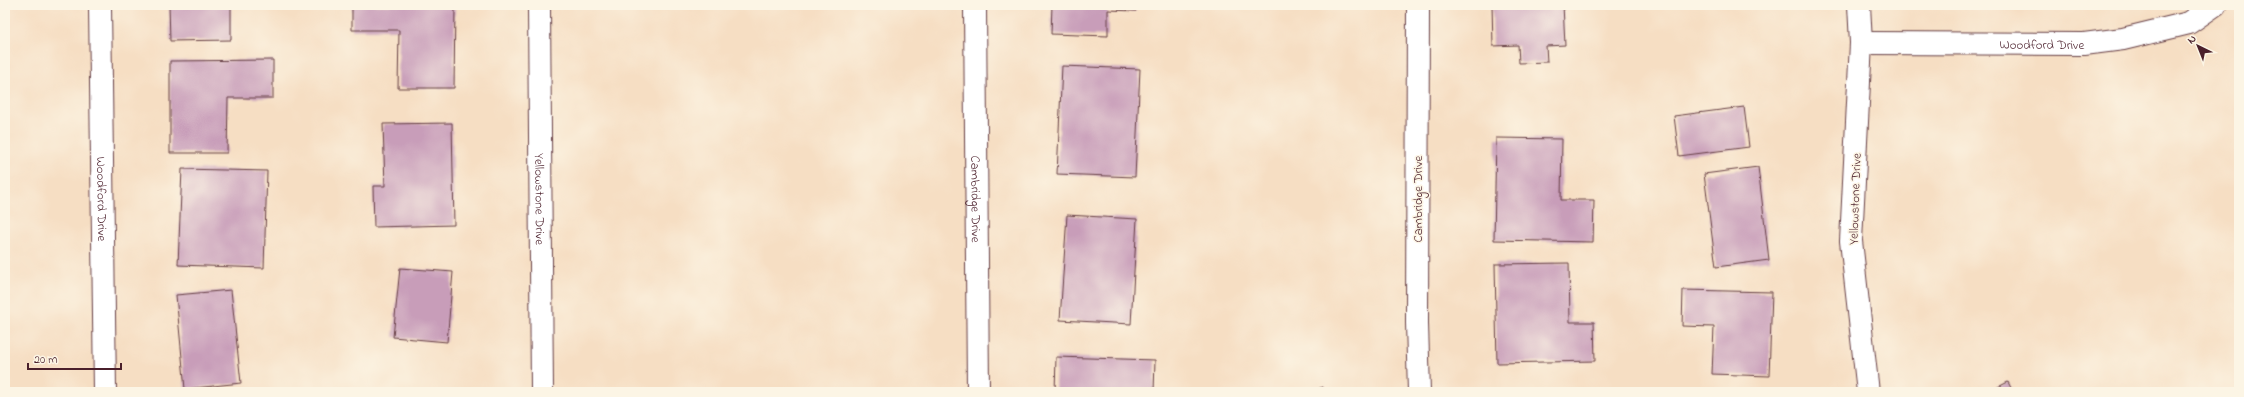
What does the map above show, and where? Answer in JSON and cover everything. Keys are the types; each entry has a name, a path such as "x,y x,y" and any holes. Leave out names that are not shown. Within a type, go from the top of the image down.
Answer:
{"street":[{"name":"Woodford Drive","path":"100,5 105,392"},
{"name":"Yellowstone Drive","path":"539,5 542,392"},
{"name":"Cambridge Drive","path":"975,5 978,392"},
{"name":"Cambridge Drive","path":"1418,5 1417,324 1419,392"},
{"name":"Yellowstone Drive","path":"1859,5 1861,43 1851,241 1868,392"},
{"name":"Woodford Drive","path":"1861,43 2084,44 2124,39 2189,23 2215,5"}],"building":[{"path":"169,5 231,5 231,40 170,41"},
{"path":"352,5 455,5 454,88 398,88 399,30 352,30"},
{"path":"1052,5 1136,5 1136,11 1108,10 1108,36 1051,34"},
{"path":"1492,5 1563,5 1565,45 1546,46 1547,62 1519,63 1518,45 1493,46"},
{"path":"273,60 273,98 228,98 227,153 170,153 170,61"},
{"path":"1062,66 1140,69 1135,177 1057,174"},
{"path":"1744,107 1749,147 1679,156 1674,116"},
{"path":"452,123 454,225 374,227 373,186 385,186 383,124"},
{"path":"1496,138 1562,139 1561,200 1594,200 1593,242 1494,240"},
{"path":"1758,167 1769,260 1716,267 1704,174"},
{"path":"182,169 267,171 264,268 178,265"},
{"path":"1067,215 1137,219 1131,324 1060,320"},
{"path":"1569,263 1570,322 1594,322 1595,361 1497,363 1495,264"},
{"path":"400,268 453,272 447,342 393,337"},
{"path":"231,290 241,383 185,389 176,295"},
{"path":"1683,290 1772,292 1769,376 1712,374 1714,327 1682,326"},
{"path":"1056,357 1155,360 1154,392 1055,392"},
{"path":"2008,382 2013,392 1988,392"},
{"path":"1323,387 1325,392 1308,392"}]}
